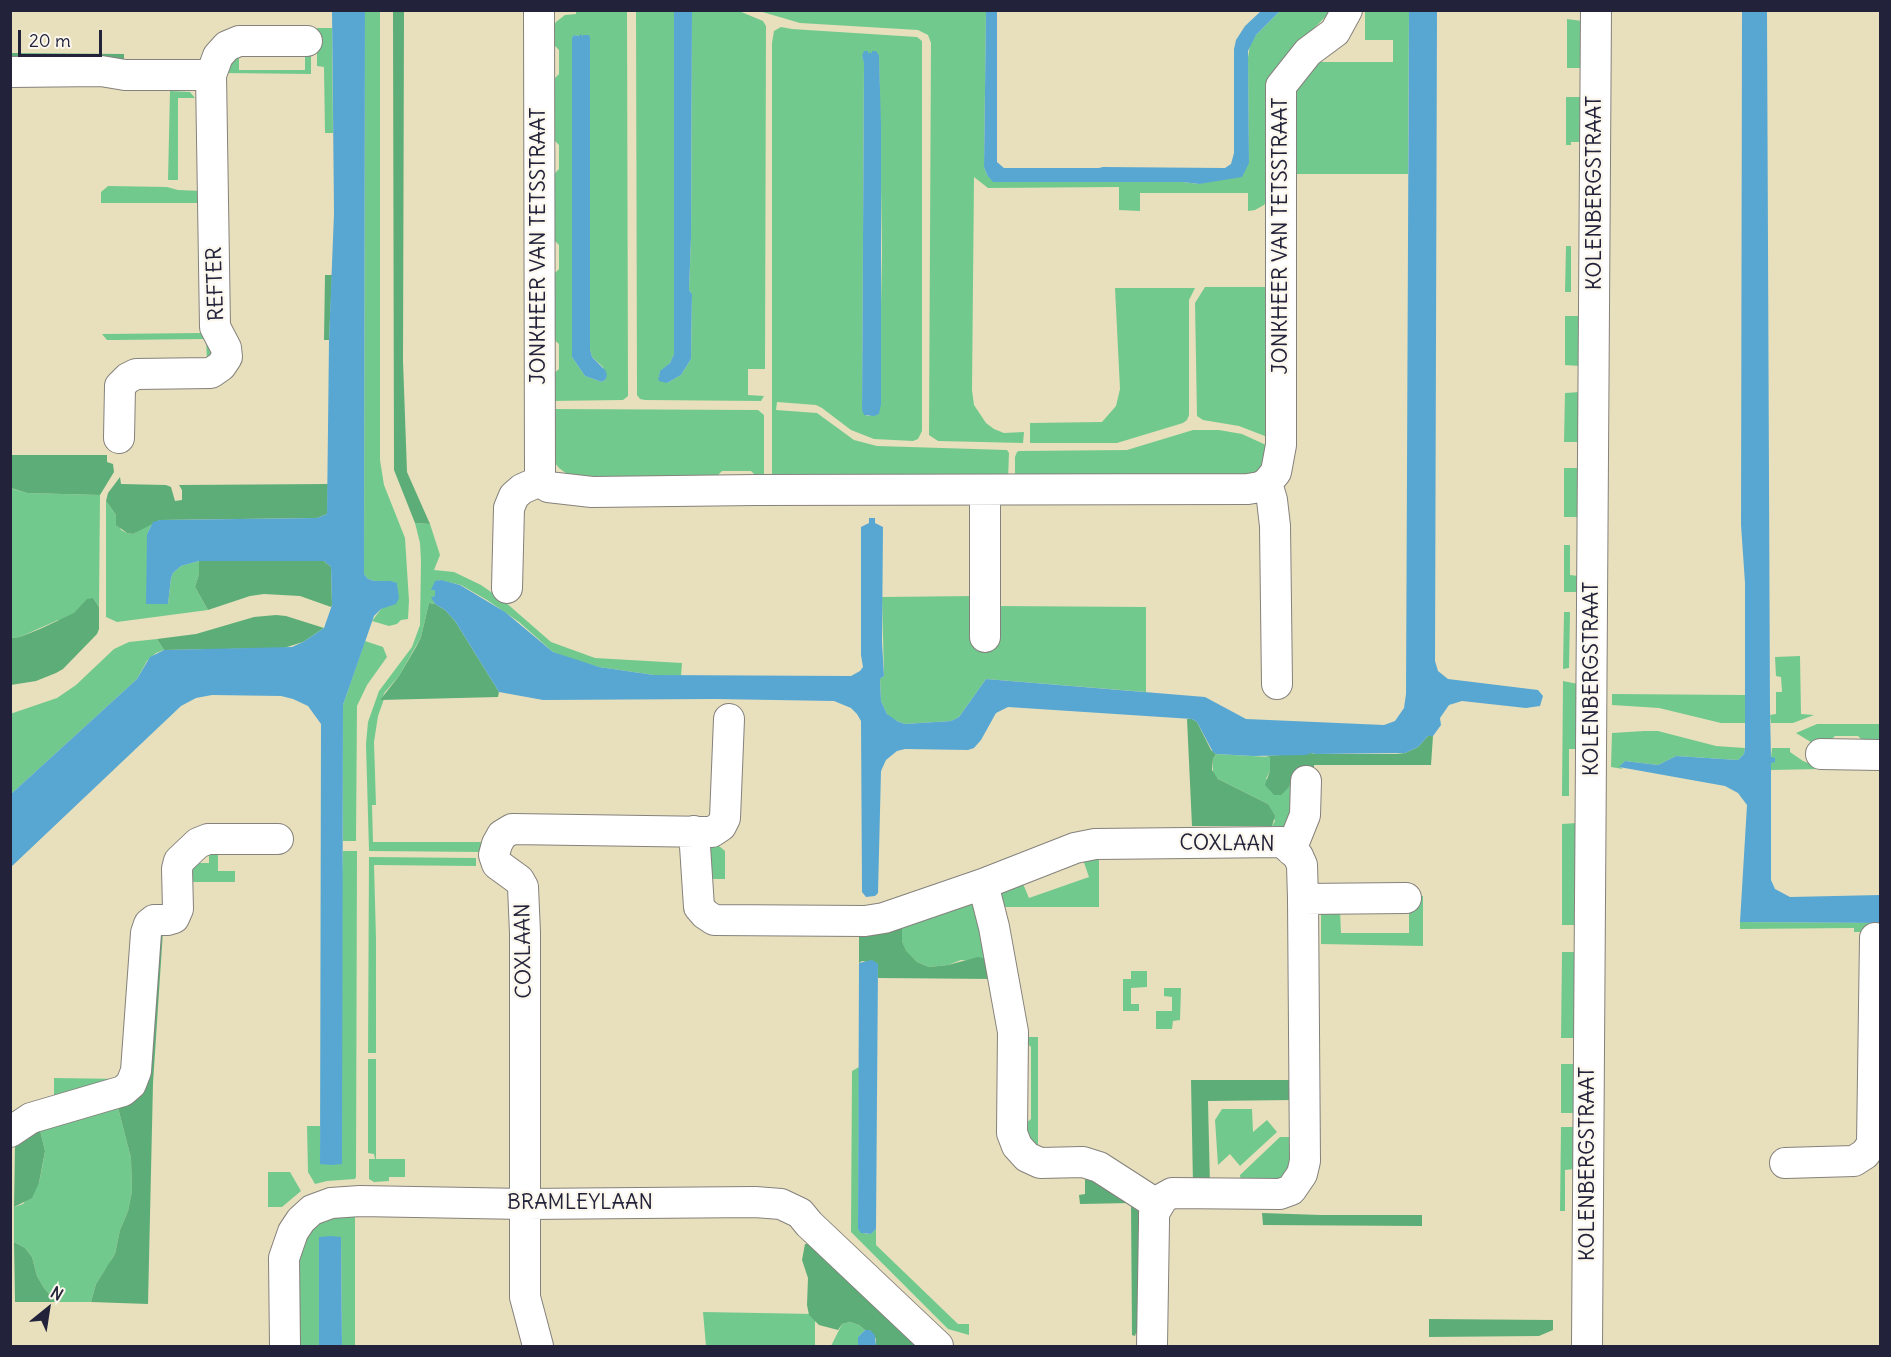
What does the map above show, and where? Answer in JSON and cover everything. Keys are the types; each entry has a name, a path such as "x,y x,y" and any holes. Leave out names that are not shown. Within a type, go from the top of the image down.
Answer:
{"street":[{"name":"JONKHEER VAN TETSSTRAAT","path":"539,10 540,481"},
{"name":"JONKHEER VAN TETSSTRAAT","path":"1267,483 1276,472 1281,445 1281,86 1308,52 1335,32 1347,10"},
{"name":"KOLENBERGSTRAAT","path":"1587,1347 1596,10"},
{"name":"REFTER","path":"119,438 120,386 128,378 136,374 211,373 221,366 226,357 226,348 215,327 212,75 218,56 227,46 238,41 307,41"},
{"path":"10,72 101,70 125,75 212,75"},
{"path":"507,588 509,508 514,496 522,489 540,481 548,487 592,492 1248,489 1267,483 1272,500 1275,526 1278,684"},
{"path":"985,637 986,490"},
{"name":"COXLAAN","path":"538,1347 525,1297 523,887 519,880 497,864 494,855 497,844 502,835 512,829 712,832 721,826 725,818 729,719"},
{"path":"1821,754 1881,755"},
{"path":"1291,850 1305,815 1306,781"},
{"name":"COXLAAN","path":"694,831 699,906 714,920 865,921 884,918 983,884 1075,848 1095,844 1282,842 1298,856 1302,865 1305,1161 1302,1174 1291,1190 1280,1194 1172,1194 1163,1198 1158,1205"},
{"path":"10,1132 31,1118 123,1091 131,1084 136,1071 146,933 149,924 154,920 174,918 178,909 177,870 179,861 198,843 208,838 278,839"},
{"path":"983,884 994,927 1013,1032 1012,1133 1017,1146 1027,1157 1040,1163 1083,1162 1099,1167 1158,1205 1154,1213 1152,1347"},
{"path":"1304,899 1406,898"},
{"path":"1785,1163 1854,1161 1865,1154 1872,1144 1876,1058 1875,938"},
{"name":"BRAMLEYLAAN","path":"285,1347 284,1258 293,1232 312,1210 331,1203 360,1201 525,1204 755,1202 781,1204 800,1213 938,1347"}],"green space":[{"path":"380,10 380,460 384,485 405,538 409,601 408,619 389,626 372,621 381,609 398,597 397,584 391,581 368,579 364,574 365,11"},
{"path":"393,11 404,11 403,361 407,472 430,524 415,523 394,470"},
{"path":"576,11 627,11 628,396 623,400 551,401 551,376 559,369 559,344 551,337 551,277 559,269 559,245 551,237 551,177 559,169 559,145 551,137 551,82 559,74 559,50 551,42 556,22 565,15 576,14","holes":["574,35 584,37 589,127 590,349 592,357 603,367 606,379 602,382 585,376 572,357 572,39"]},
{"path":"636,11 674,11 674,354 670,363 659,373 667,383 681,375 691,359 692,294 689,290 692,11 739,11 763,21 766,26 765,369 748,369 748,395 764,396 761,401 645,400 640,399 637,395"},
{"path":"759,11 986,11 984,167 987,175 993,181 1199,184 1249,163 1248,58 1250,44 1256,35 1280,11 1331,11 1283,60 1273,74 1269,197 1264,205 1255,210 1248,211 1248,193 1140,193 1140,211 1119,210 1119,187 988,188 974,177 972,390 974,405 986,423 994,429 1004,433 1024,432 1023,443 938,441 929,435 931,43 928,35 918,30 800,23"},
{"path":"1365,11 1409,11 1408,174 1292,174 1292,87 1317,62 1393,62 1393,40 1365,40"},
{"path":"1567,19 1582,21 1581,68 1567,68"},
{"path":"781,27 917,37 922,41 922,431 918,439 913,441 874,439 851,430 816,405 777,402 776,410 817,413 854,440 877,446 1007,450 1009,453 1008,479 772,479 772,43 774,31","holes":["872,51 879,55 882,252 879,414 867,416 862,410 864,62 862,56 872,55"]},
{"path":"317,28 332,28 333,133 325,133 324,67 317,66"},
{"path":"11,53 124,54 124,64 11,64"},
{"path":"239,54 239,70 305,70 305,54 311,54 311,74 225,73 234,55"},
{"path":"170,91 190,92 195,98 178,98 178,180 168,180"},
{"path":"1566,97 1582,97 1581,142 1571,142 1571,145 1566,145"},
{"path":"108,186 167,187 203,191 203,203 101,203 101,192"},
{"path":"1566,246 1571,246 1571,292 1565,292"},
{"path":"325,275 332,275 329,340 324,340"},
{"path":"1205,287 1270,287 1270,438 1239,426 1203,420 1197,416 1195,303"},
{"path":"1115,288 1195,288 1189,300 1189,415 1187,420 1117,443 1030,443 1030,423 1102,422 1116,406 1120,389"},
{"path":"1565,316 1580,316 1580,366 1565,365"},
{"path":"203,333 215,356 207,361 206,339 107,340 102,334"},
{"path":"1580,392 1580,442 1564,442 1565,393"},
{"path":"551,409 758,410 764,415 764,478 759,479 751,471 722,471 714,479 571,477 554,462"},
{"path":"1193,430 1219,430 1242,434 1266,445 1265,464 1255,475 1015,479 1015,457 1019,451 1127,450"},
{"path":"10,455 107,455 107,462 113,464 114,472 100,495 27,493 11,488"},
{"path":"1564,468 1579,468 1579,517 1564,517"},
{"path":"120,477 121,484 171,487 175,501 182,500 182,490 179,485 328,484 327,514 317,518 160,520 133,534 127,533 116,525 116,515 106,501 108,493"},
{"path":"10,488 27,493 100,495 99,607 93,598 79,620 58,620 20,637 11,638"},
{"path":"106,501 116,515 121,530 127,533 133,534 153,522 147,534 168,604 173,573 181,566 199,561 199,574 195,587 208,610 117,622 106,617"},
{"path":"415,523 430,524 440,555 434,570 454,572 481,585 504,601 551,642 595,658 682,663 681,676 654,675 579,662 553,652 519,622 487,600 461,585 439,580 432,590 435,590 435,596 432,597 435,604 429,603 421,637 399,676 381,700 384,699 378,716 374,742 376,805 372,805 373,842 482,842 482,852 369,851 366,744 368,722 379,691 412,647 420,625 421,561 420,543"},
{"path":"1564,545 1570,545 1570,575 1578,576 1578,592 1564,592"},
{"path":"199,561 324,561 331,567 332,605 331,607 300,596 264,594 250,596 208,610 195,587 199,574"},
{"path":"975,596 996,606 1146,607 1146,692 986,679 959,717 951,721 905,724 892,719 881,701 880,679 884,676 882,597"},
{"path":"93,598 99,607 97,634 63,669 36,681 11,685 11,638 20,637 74,613 87,599"},
{"path":"429,603 445,610 455,621 499,692 498,697 380,700 399,676 416,647 421,637"},
{"path":"1564,612 1570,612 1569,668 1563,669"},
{"path":"276,615 324,628 303,642 284,648 164,650 157,639 196,634 254,617"},
{"path":"157,639 164,650 156,653 147,661 137,679 11,794 10,714 57,698 76,685 114,649 129,642"},
{"path":"365,641 383,647 387,657 367,685 357,706 356,841 343,841 343,705"},
{"path":"1800,656 1801,714 1814,715 1793,723 1771,723 1770,715 1776,714 1776,692 1782,692 1781,677 1776,676 1775,657"},
{"path":"1563,681 1578,684 1578,749 1569,749 1569,796 1562,796"},
{"path":"1612,694 1745,695 1746,723 1721,723 1659,708 1612,705"},
{"path":"1187,719 1197,722 1211,750 1216,754 1212,770 1218,779 1268,804 1275,816 1272,826 1192,826"},
{"path":"1817,724 1880,724 1880,741 1866,744 1858,736 1835,736 1827,744 1814,744 1796,733"},
{"path":"1658,731 1716,746 1745,748 1744,754 1738,760 1676,756 1658,765 1625,761 1620,767 1623,769 1611,767 1612,733"},
{"path":"1428,736 1433,736 1431,765 1314,765 1314,776 1292,780 1281,795 1274,795 1265,785 1270,771 1270,757 1265,756 1311,753 1405,753 1418,747"},
{"path":"1772,748 1790,748 1790,752 1803,761 1821,763 1821,769 1771,770 1771,762 1775,762 1771,758"},
{"path":"1216,754 1270,757 1270,771 1266,779 1292,780 1294,817 1285,826 1272,826 1275,821 1268,804 1218,779 1213,773 1213,759"},
{"path":"1577,823 1577,925 1562,925 1562,824"},
{"path":"708,845 719,846 725,851 725,879 708,879"},
{"path":"209,850 218,850 218,871 235,871 235,882 194,882 189,879 188,868 195,863 209,863"},
{"path":"343,851 357,851 356,1177 355,1179 315,1184 308,1172 307,1126 320,1126 320,1164 331,1164"},
{"path":"1099,854 1099,907 999,907 1005,888 1021,879 1029,898 1089,877 1082,857"},
{"path":"369,857 476,858 476,866 374,865 376,1053 368,1053"},
{"path":"1409,896 1423,896 1423,946 1321,944 1321,913 1340,910 1341,933 1409,933"},
{"path":"971,902 977,905 992,962 961,960 948,965 929,967 917,962 906,952 902,941 902,922"},
{"path":"902,922 902,941 906,951 917,962 929,967 948,965 978,957 987,959 995,979 878,978 878,964 862,961 859,963 859,931"},
{"path":"1740,922 1880,923 1880,932 1854,932 1854,928 1740,929"},
{"path":"163,931 153,1083 148,1304 91,1302 96,1284 115,1254 132,1191 131,1158 117,1104 155,942"},
{"path":"1562,952 1577,952 1576,1038 1561,1038"},
{"path":"1131,971 1147,971 1147,987 1131,988 1131,1004 1139,1004 1139,1011 1123,1011 1123,979 1131,979"},
{"path":"1164,988 1181,988 1180,1020 1173,1021 1172,1029 1156,1029 1156,1011 1172,1011 1172,997 1164,996"},
{"path":"1020,1037 1038,1037 1038,1150 1019,1129 1031,1119 1031,1047"},
{"path":"368,1059 376,1059 376,1159 405,1159 405,1177 389,1177 389,1181 374,1182 369,1179 369,1159 375,1159 374,1154 368,1153"},
{"path":"1561,1064 1575,1064 1575,1113 1561,1113"},
{"path":"859,1067 858,1229 871,1234 876,1229 876,1245 958,1324 969,1324 969,1335 948,1329 851,1232 852,1071"},
{"path":"54,1078 122,1079 54,1099"},
{"path":"1191,1080 1294,1080 1294,1100 1208,1101 1210,1185 1193,1185"},
{"path":"117,1104 131,1158 132,1191 115,1254 111,1260 111,1269 105,1270 96,1284 91,1302 56,1302 37,1276 32,1257 25,1248 14,1242 14,1207 23,1204 39,1183 45,1151 39,1126"},
{"path":"1222,1109 1252,1109 1253,1132 1267,1120 1277,1132 1240,1166 1230,1154 1218,1165 1215,1120"},
{"path":"39,1126 45,1151 39,1183 32,1198 14,1207 15,1145"},
{"path":"1561,1127 1575,1127 1574,1169 1565,1170 1565,1211 1560,1211"},
{"path":"1280,1137 1295,1137 1287,1180 1241,1185 1240,1175"},
{"path":"268,1172 290,1172 301,1191 282,1207 268,1207"},
{"path":"1085,1173 1099,1177 1116,1188 1143,1214 1144,1333 1132,1335 1131,1203 1080,1204 1079,1195 1085,1194"},
{"path":"1262,1213 1422,1215 1422,1226 1263,1225"},
{"path":"355,1216 355,1346 342,1346 341,1238 319,1238 319,1346 299,1346 299,1252 313,1227 328,1218"},
{"path":"14,1242 25,1248 32,1257 37,1276 56,1302 15,1302"},
{"path":"805,1244 808,1244 857,1287 916,1346 876,1346 876,1339 870,1330 865,1330 850,1322 842,1324 838,1330 819,1325 809,1315 807,1305 808,1278 802,1260"},
{"path":"703,1312 815,1314 815,1346 706,1346"},
{"path":"1429,1319 1553,1320 1553,1330 1539,1336 1429,1337"},
{"path":"850,1322 865,1330 858,1337 858,1346 831,1346 842,1324"}],"water":[{"path":"332,11 365,11 364,574 368,579 375,581 397,583 399,598 396,604 381,609 374,616 343,705 342,1164 332,1165 320,1164 321,724 308,706 281,696 212,695 196,698 181,706 10,868 11,794 137,679 150,657 164,650 292,647 324,628 332,605 331,567 324,561 199,561 181,566 173,573 168,604 146,604 147,534 153,522 160,520 317,518 327,514 329,340 334,213"},
{"path":"674,11 692,11 689,290 692,294 691,359 681,375 667,383 659,381 658,377 660,377 660,371 670,363 674,354"},
{"path":"986,11 997,11 997,162 1004,168 1225,168 1231,164 1234,153 1234,49 1236,40 1245,26 1261,11 1280,11 1256,35 1248,51 1249,163 1242,177 1199,184 1183,182 993,182 984,167"},
{"path":"1409,11 1437,11 1435,661 1438,671 1448,679 1538,690 1543,696 1540,706 1526,708 1462,701 1449,705 1440,718 1441,725 1433,736 1428,736 1418,747 1405,753 1311,753 1253,756 1216,754 1197,722 1192,719 1008,707 996,713 974,748 968,750 905,749 897,751 886,760 881,771 878,893 875,896 866,897 862,892 861,721 851,708 834,701 543,700 499,692 455,621 445,610 435,604 431,597 435,596 435,590 431,590 435,581 441,580 460,585 505,612 553,652 599,667 654,675 851,676 863,667 861,655 861,527 869,523 869,518 875,518 875,523 883,527 884,676 880,679 881,701 887,714 897,721 905,724 951,721 959,717 986,679 1205,697 1246,719 1384,725 1395,721 1404,708 1406,694"},
{"path":"1742,11 1767,11 1770,711 1771,757 1775,758 1775,762 1771,763 1771,880 1775,889 1790,897 1880,895 1880,923 1740,922 1747,805 1738,793 1725,786 1619,767 1625,761 1658,765 1676,756 1738,760 1744,754 1745,748 1745,583 1741,525"},
{"path":"581,34 583,37 583,35 589,35 590,38 590,349 592,357 607,372 605,372 606,379 602,382 585,376 572,357 572,38 574,35"},
{"path":"864,51 872,54 872,51 876,51 879,55 881,126 881,404 879,414 874,416 864,415 862,410 864,63 862,56"},
{"path":"872,960 878,964 876,1229 871,1234 861,1233 858,1229 859,963"},
{"path":"319,1237 341,1237 342,1346 319,1346"},
{"path":"865,1330 870,1330 875,1335 876,1346 858,1346 858,1337"}]}
